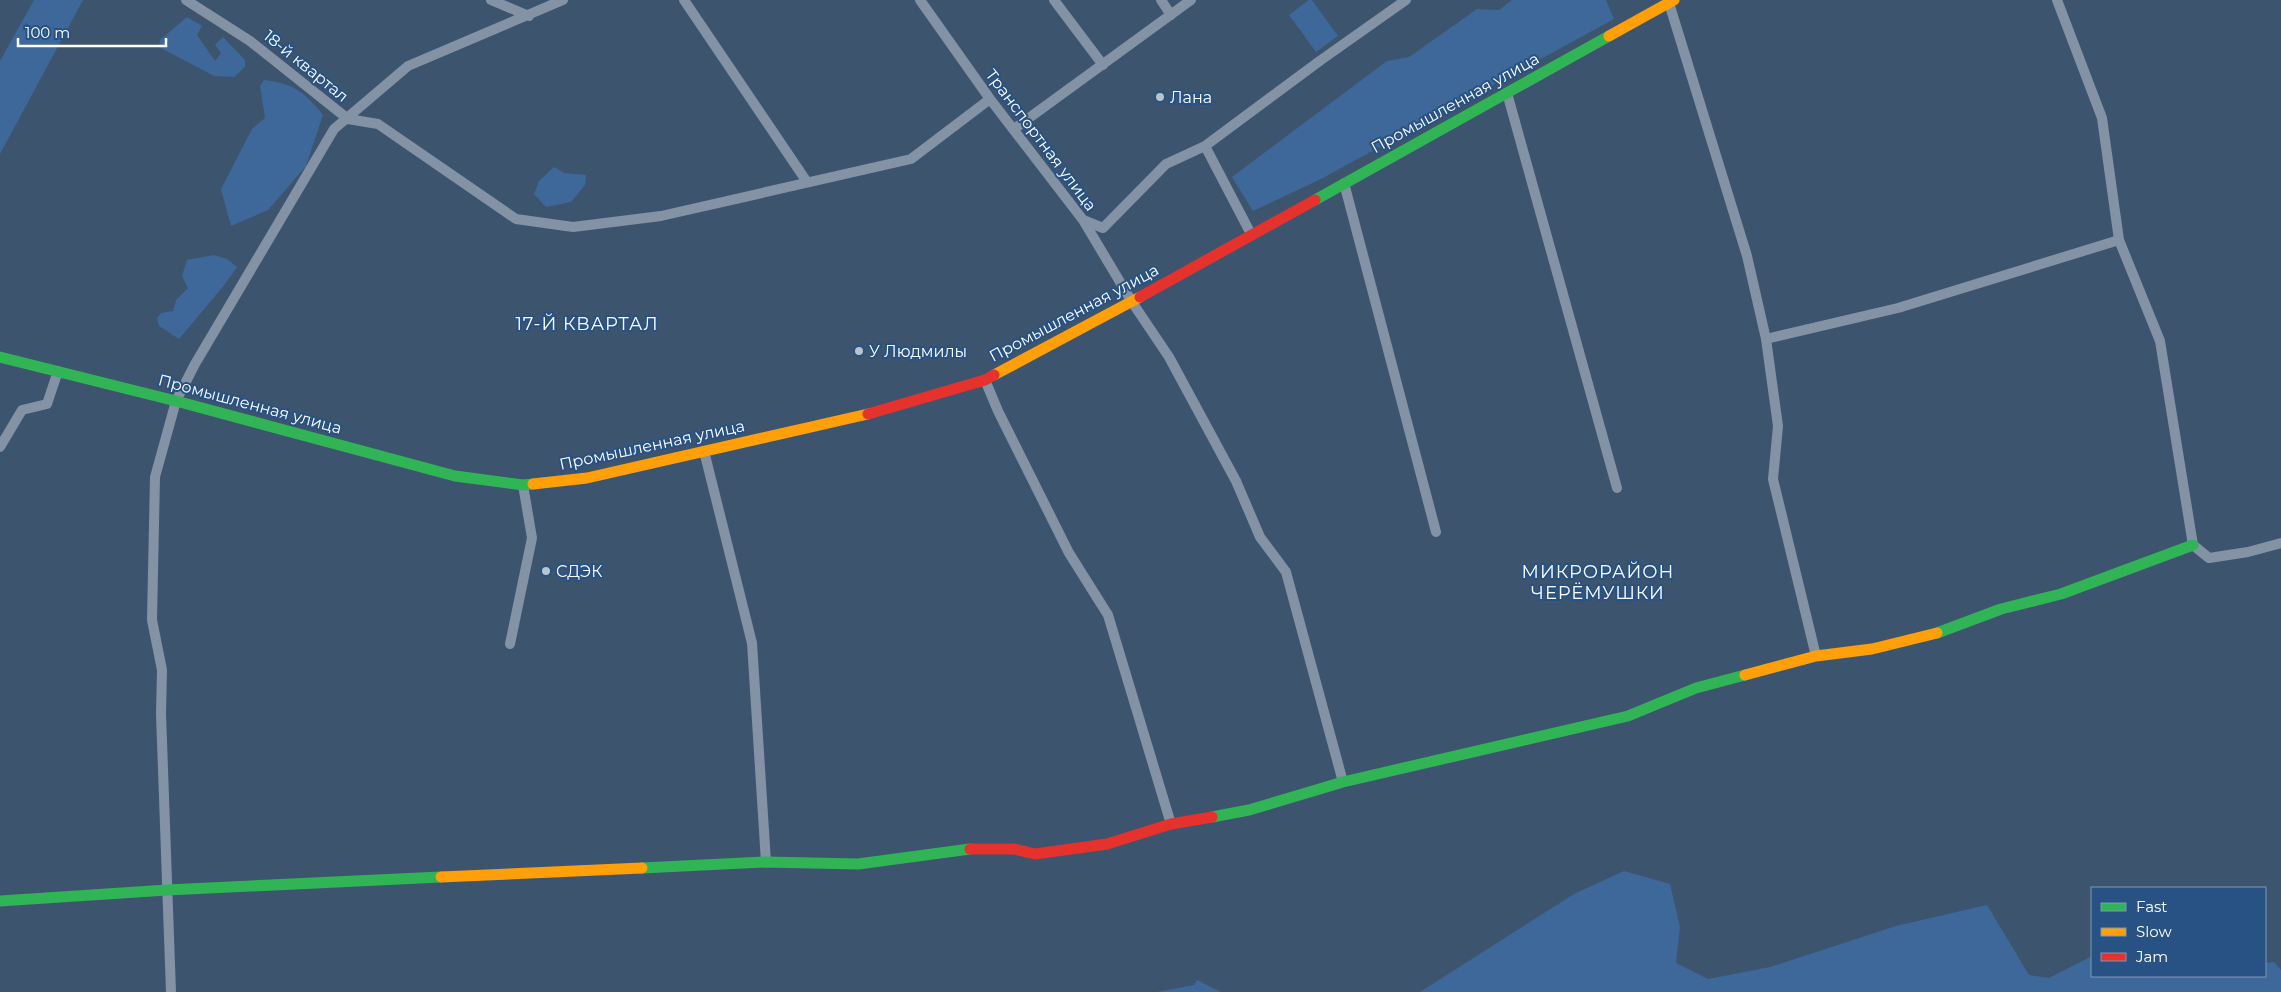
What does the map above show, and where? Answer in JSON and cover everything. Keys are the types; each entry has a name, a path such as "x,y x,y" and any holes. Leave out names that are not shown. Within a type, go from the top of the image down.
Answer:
{"street":[{"name":"18-й квартал","path":"186,0 250,41 348,119 408,66 563,0"},
{"path":"491,0 529,16"},
{"path":"684,0 806,182"},
{"name":"Транспортная улица","path":"920,0 990,99 1083,220 1132,302 1169,358 1236,481 1260,537 1286,572 1343,782"},
{"path":"1054,0 1102,65"},
{"path":"1161,0 1171,15"},
{"path":"1014,130 1191,0"},
{"path":"1083,220 1103,228 1166,164 1205,146 1406,0"},
{"path":"2057,0 2102,118 2119,240 2160,341 2193,545 2209,558 2248,552 2281,543"},
{"path":"1671,1 1747,256 1766,340 1778,426 1773,479 1816,656"},
{"name":"Промышленная улица","path":"0,356 455,476 523,485 587,478 851,419 985,380 1132,302 1671,1"},
{"path":"1507,93 1618,488"},
{"path":"171,992 161,714 162,670 152,620 154,477 176,401 195,364 334,129 348,119 378,124 516,219 573,227 661,216 911,159 990,99"},
{"path":"1205,146 1251,234"},
{"path":"1344,183 1436,532"},
{"path":"1766,340 1898,308 2119,240"},
{"path":"0,447 22,410 48,404 58,372"},
{"path":"985,380 998,411 1069,553 1108,616 1171,824"},
{"path":"704,451 752,643 766,862"},
{"path":"510,644 532,538 523,485"},
{"path":"0,902 167,890 766,862 858,864 973,849 1014,849 1035,854 1107,844 1171,824 1249,810 1343,782 1628,716 1696,688 1816,656 1872,650 1928,636 2001,608 2062,594 2193,545"}],"shaded area":[{"path":"34,0 83,0 0,154 0,61"},
{"path":"1309,0 1312,0 1338,36 1316,52 1289,15"},
{"path":"1512,0 1606,0 1614,19 1321,179 1253,211 1232,177 1387,61 1409,57 1477,9 1499,10"},
{"path":"187,17 202,26 197,35 215,61 221,53 215,45 223,37 245,60 245,67 234,77 214,76 159,47 160,40"},
{"path":"264,80 284,84 298,90 323,115 306,166 268,210 231,226 221,189 252,129 265,118 260,86"},
{"path":"554,167 564,173 586,175 585,185 571,202 546,207 534,194 539,181"},
{"path":"214,255 227,259 237,267 179,339 159,326 157,318 161,313 173,311 176,300 188,288 182,276 187,260"},
{"path":"1624,871 1670,884 1680,927 1676,963 1708,979 1770,967 1896,926 1987,905 2029,975 2049,978 2091,957 2091,977 2266,977 2266,963 2274,962 2281,970 2281,992 1420,992 1574,894"},
{"path":"1197,980 1221,992 1157,992 1194,985"}],"traffic: fast":[{"path":"1315,200 1609,36"},
{"path":"0,357 176,401 455,476 523,485 533,484"},
{"path":"1937,633 2001,609 2061,594 2193,545"},
{"path":"1212,817 1249,810 1343,782 1628,716 1696,688 1745,675"},
{"path":"642,868 766,862 858,864 970,849"},
{"path":"0,901 167,890 441,877"}],"traffic: slow":[{"path":"1609,36 1674,0"},
{"path":"994,375 1140,297"},
{"path":"533,484 587,478 868,414"},
{"path":"1745,675 1816,656 1872,649 1937,633"},
{"path":"441,877 642,868"}],"traffic: jam":[{"path":"1140,297 1315,200"},
{"path":"868,414 985,380 994,375"},
{"path":"970,849 1014,849 1035,854 1107,844 1171,824 1212,817"}],"place":[{"name":"Лана","path":"1160,97"},
{"name":"У Людмилы","path":"859,351"},
{"name":"СДЭК","path":"546,571"}],"district":[{"name":"17-Й КВАРТАЛ","path":"587,324"},
{"name":"МИКРОРАЙОН ЧЕРЁМУШКИ","path":"1598,582"}]}
